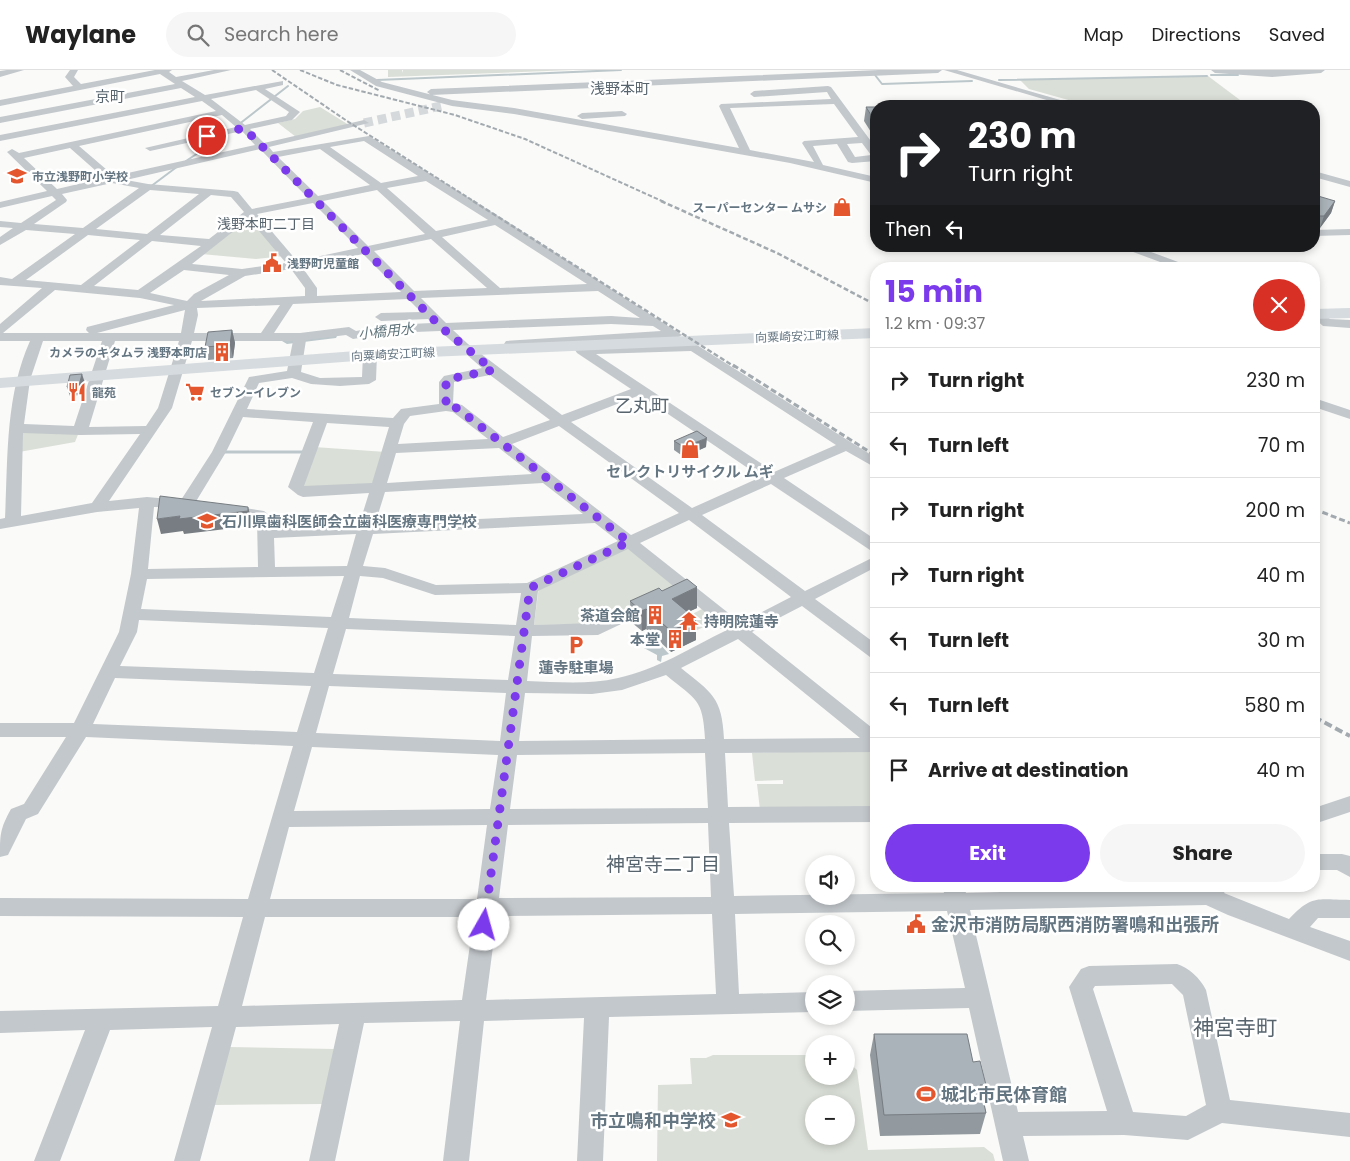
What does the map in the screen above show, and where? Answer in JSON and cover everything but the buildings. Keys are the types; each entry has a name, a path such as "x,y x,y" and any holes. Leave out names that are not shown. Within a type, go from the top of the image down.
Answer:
{"main road":[{"path":"1320,313 1350,313"},
{"name":"向粟崎安江町線","path":"0,383 177,368 294,367 370,354 870,333"}],"street":[{"path":"0,74 20,70"},
{"path":"74,70 69,77 80,88"},
{"path":"0,103 80,88 136,73 163,70 225,112 244,128 442,328 468,350 870,648"},
{"path":"0,120 93,102 226,70"},
{"path":"354,70 373,80 443,105 528,114"},
{"path":"373,80 380,78 382,70"},
{"path":"403,90 418,92 938,70"},
{"path":"948,70 1055,100"},
{"path":"1215,70 1264,74 1321,70"},
{"path":"819,76 870,148"},
{"path":"0,138 280,83"},
{"path":"0,205 112,180 162,157 244,128 289,118 295,112 258,88"},
{"path":"747,105 742,94 828,89"},
{"path":"418,92 452,103 528,114 746,152 870,179"},
{"path":"746,152 724,106 837,101"},
{"path":"93,102 162,157 263,146 364,123"},
{"path":"0,158 72,145 225,112"},
{"path":"552,118 622,114"},
{"path":"80,122 100,139"},
{"path":"272,155 366,138 499,221 675,335 468,350"},
{"path":"816,166 819,163 807,143 865,140"},
{"path":"840,141 852,160 870,158"},
{"path":"0,142 17,155 62,200 0,242"},
{"path":"72,145 112,180 148,187 234,194 251,212 311,288 310,300"},
{"path":"322,146 379,187 498,292"},
{"path":"1320,176 1345,183"},
{"path":"140,294 182,266 251,212 428,177"},
{"path":"1320,186 1345,183"},
{"path":"15,282 148,187"},
{"path":"83,289 209,192"},
{"path":"182,266 242,273 294,266 499,221"},
{"path":"0,224 210,243"},
{"path":"110,234 122,225"},
{"path":"1320,233 1350,232"},
{"path":"1141,252 1170,262"},
{"path":"190,305 198,297 242,273"},
{"path":"0,281 140,294 190,305"},
{"path":"0,330 51,286"},
{"path":"60,337 190,305 600,287"},
{"path":"266,336 289,302"},
{"path":"97,507 165,408 187,337 192,315 190,305"},
{"path":"381,317 430,315"},
{"path":"1320,318 1327,323 1350,324"},
{"path":"0,337 300,337 349,331 353,335 389,329 611,320 655,322"},
{"path":"38,337 28,356 20,381 7,523 97,507 147,502 258,514 265,518 267,573"},
{"path":"80,431 110,337"},
{"path":"300,337 294,367 301,378 368,387 370,354"},
{"path":"468,350 582,350 692,346 870,460"},
{"path":"582,350 870,543"},
{"path":"186,505 219,452 254,380 294,367"},
{"path":"446,407 446,382 449,379 493,370"},
{"path":"390,449 501,443 642,390"},
{"path":"1320,404 1350,415"},
{"path":"187,1161 303,739 380,487 397,423 406,412 446,407 457,408 629,542 870,736"},
{"path":"239,413 321,420 397,423"},
{"path":"321,420 296,487 303,492 545,478"},
{"path":"17,428 80,431 149,430"},
{"path":"139,574 385,572 435,590 530,588 690,514 847,445"},
{"path":"0,849 18,814 31,809 80,730 128,632 133,614 139,574 147,502"},
{"path":"266,534 598,518"},
{"path":"110,672 592,688 622,684 668,667 870,564"},
{"path":"133,614 340,621 524,631 598,629 685,587"},
{"path":"456,1161 473,1010 530,588"},
{"path":"668,667 704,696 713,712 728,1004"},
{"path":"0,730 80,730 508,748 716,748 870,745"},
{"path":"1320,814 1350,804"},
{"path":"281,819 870,814"},
{"path":"1320,862 1342,862 1350,869"},
{"path":"0,907 487,908 722,906 955,894 1080,892"},
{"path":"1208,892 1292,930 1350,951"},
{"path":"955,894 1016,1161"},
{"path":"1292,930 1313,909 1350,909"},
{"path":"1124,1123 1081,987 1089,976 1177,974 1194,990 1220,1111"},
{"path":"855,1001 978,998"},
{"path":"0,1022 805,1002"},
{"path":"590,1161 597,1007"},
{"path":"322,1161 354,1013"},
{"path":"47,1161 102,1019"},
{"path":"1007,1124 1124,1123 1188,1128 1220,1111 1350,1125"}],"shaded area":[{"path":"388,70 402,70 403,73 403,70 573,70 388,77"},
{"path":"1208,76 1240,100 1068,100 1029,89 1020,80"},
{"path":"320,107 349,125 296,137 278,123 295,119 303,111"},
{"path":"247,217 284,256 256,259 201,254"},
{"path":"20,430 79,432 75,442 19,452"},
{"path":"314,447 386,452 371,486 305,490 299,486"},
{"path":"632,545 679,586 604,624 534,625 539,586"},
{"path":"702,609 725,628 721,629 713,623 697,630 681,620"},
{"path":"654,630 660,635 656,640 669,654 662,656 661,662 657,660 657,655 644,648 647,640 644,633"},
{"path":"870,749 870,810 760,810 757,784 783,784 783,780 755,781 752,753"},
{"path":"229,1047 334,1049 323,1104 212,1105"},
{"name":"市立鳴和中学校","path":"713,1055 805,1055 805,1085 855,1085 855,1068 857,1070 868,1150 984,1147 993,1154 995,1161 657,1161 658,1085 692,1084 690,1058 706,1058"}],"waterway":[{"path":"377,80 621,70"},
{"path":"875,75 882,84 972,81"},
{"path":"1211,75 1238,75"},
{"path":"999,80 1207,76"},
{"path":"238,125 288,86"},
{"path":"186,161 228,133"},
{"path":"150,187 178,166"},
{"name":"小橋用水","path":"287,341 332,336"},
{"path":"223,452 306,452"}],"tunnel":[{"path":"364,123 441,106"}],"railway":[{"path":"272,70 347,121 475,202"},
{"path":"300,70 337,85 455,115 525,139 664,202"},
{"path":"340,70 380,91"},
{"path":"473,201 735,367"},
{"path":"661,201 777,253 870,302"},
{"path":"733,365 870,452"},
{"path":"1320,511 1350,523"},
{"path":"1320,720 1350,736"}],"place":[{"name":"市立浅野町小学校","path":"17,176"},
{"name":"スーパーセンター ムサシ","path":"842,207"},
{"name":"浅野町児童館","path":"272,263"},
{"name":"カメラのキタムラ 浅野本町店","path":"222,352"},
{"name":"龍苑","path":"77,392"},
{"name":"セブン-イレブン","path":"195,392"},
{"name":"セレクトリサイクル ムギ","path":"690,449"},
{"name":"石川県歯科医師会立歯科医療専門学校","path":"207,521"},
{"name":"茶道会館","path":"655,615"},
{"name":"持明院蓮寺","path":"689,621"},
{"name":"本堂","path":"675,639"},
{"name":"蓮寺駐車場","path":"576,645"},
{"name":"金沢市消防局駅西消防署鳴和出張所","path":"916,924"},
{"name":"城北市民体育館","path":"926,1094"},
{"name":"市立鳴和中学校","path":"731,1120"}],"district":[{"name":"浅野本町","path":"620,88"},
{"name":"京町","path":"110,96"},
{"name":"浅野本町二丁目","path":"266,224"},
{"name":"乙丸町","path":"642,405"},
{"name":"神宮寺二丁目","path":"663,864"},
{"name":"神宮寺町","path":"1235,1027"}],"route":[{"path":"207,136 244,128 263,146 442,328 493,370 449,379 446,382 446,407 457,408 629,542 530,588 484,925"}]}
